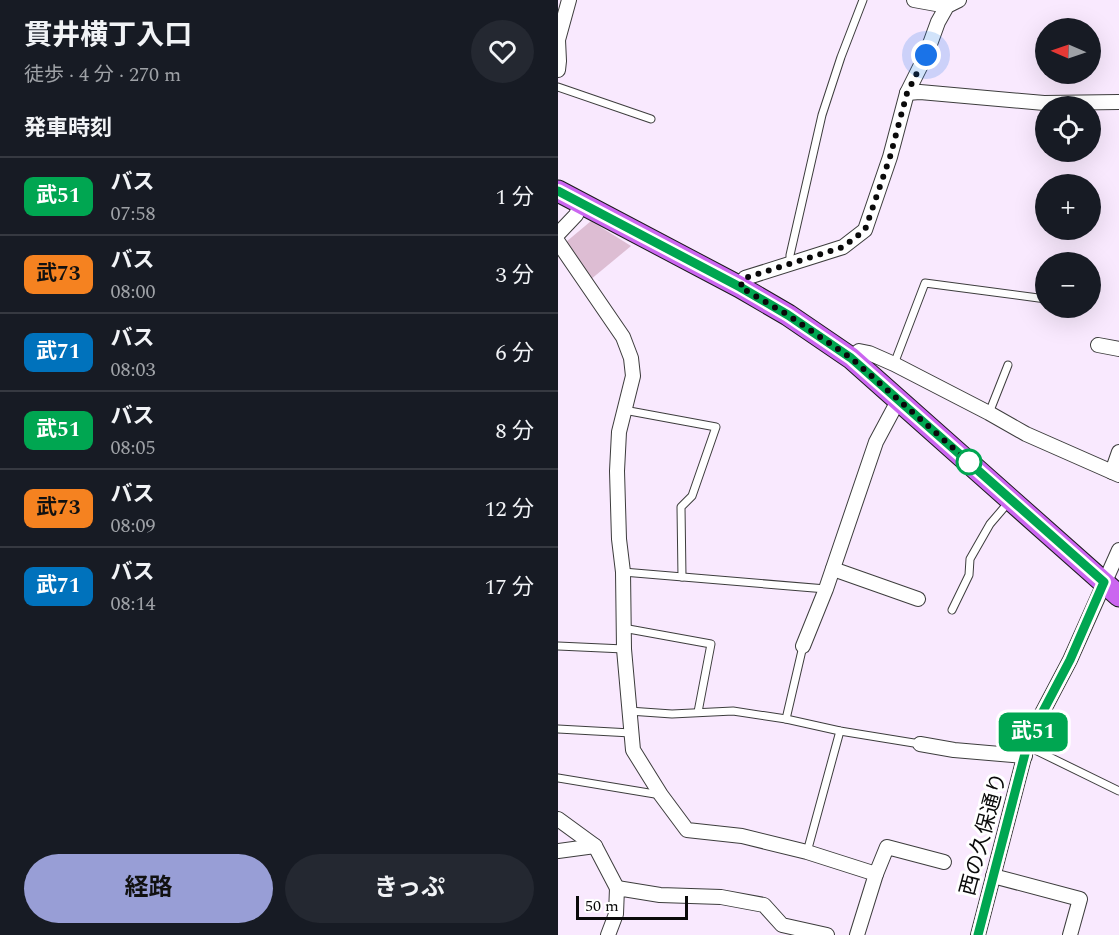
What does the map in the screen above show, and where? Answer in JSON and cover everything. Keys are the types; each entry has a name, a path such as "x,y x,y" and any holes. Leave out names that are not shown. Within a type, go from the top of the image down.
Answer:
{"main road":[{"path":"558,191 740,287 788,315 851,358 1112,589"}],"street":[{"path":"914,0 953,3"},
{"path":"558,70 558,40 565,1"},
{"path":"740,287 745,278 843,247 865,230 890,157 907,93 926,55 938,22 953,3"},
{"path":"907,93 920,92 1044,103 1119,102"},
{"path":"582,204 558,234 624,337 633,376 619,432 617,471 624,649 633,750 661,795 687,830 742,836 807,852 876,874"},
{"path":"1098,345 1119,349"},
{"path":"851,358 859,351 869,353 1026,434 1115,473 1119,452"},
{"path":"804,646 826,590 876,442 899,399"},
{"name":"西の久保通り","path":"978,935 1026,751 1040,717 1070,660 1112,589 1119,549"},
{"path":"833,569 918,599"},
{"path":"920,744 954,750 1026,751"},
{"path":"558,819 595,846 616,888 616,914 608,935"},
{"path":"558,852 595,846"},
{"path":"856,935 887,847 944,862"},
{"path":"993,876 1080,899 1070,935"},
{"path":"616,888 660,895 721,897 764,904 782,925 827,935"}],"lane":[{"path":"790,264 790,255 822,115 863,0"},
{"path":"558,87 651,119"},
{"path":"894,364 925,283 1035,298"},
{"path":"989,413 1008,365"},
{"path":"624,410 716,427 692,496 681,507 682,577"},
{"path":"952,610 969,575 970,560 990,524 1011,500"},
{"path":"622,572 826,590"},
{"path":"623,628 711,644 698,712"},
{"path":"558,646 624,649"},
{"path":"786,719 804,646"},
{"path":"629,711 672,714 732,711 920,744"},
{"path":"558,729 631,733"},
{"path":"807,852 840,731"},
{"path":"1026,751 1119,791"},
{"path":"558,778 661,795"}],"shaded area":[{"path":"591,221 631,246 590,280 566,242"}],"bus line":[{"name":"武51","path":"558,191 740,287 788,315 851,358 1104,582 1070,660 1027,746 978,935"}],"route":[{"path":"926,55 907,93 890,157 865,230 843,247 745,278 740,287 788,315 851,358 969,462"}]}
